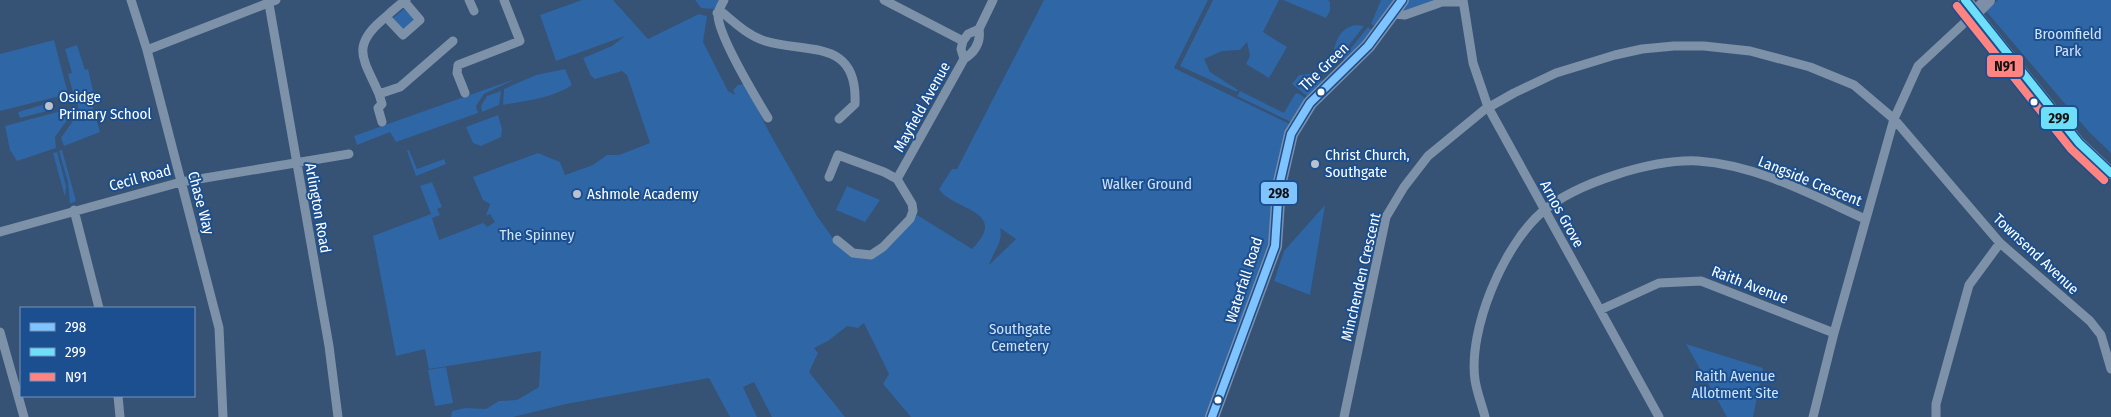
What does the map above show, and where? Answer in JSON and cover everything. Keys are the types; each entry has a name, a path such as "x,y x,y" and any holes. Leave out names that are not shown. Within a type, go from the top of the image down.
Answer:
{"main road":[{"name":"The Green","path":"1286,148 1295,125 1310,102 1368,46 1402,0"},
{"path":"1965,0 2079,143 2111,173"},
{"path":"1975,13 1988,0"},
{"name":"Waterfall Road","path":"1212,417 1275,246 1277,204 1286,148"}],"street":[{"name":"Chase Way","path":"131,0 147,50 219,328 223,417"},
{"path":"389,0 394,10"},
{"path":"469,0 474,12"},
{"path":"465,93 457,73 458,65 463,61 520,42 504,0"},
{"path":"724,0 718,13 721,25 747,84 768,118"},
{"path":"884,0 963,41 968,34 979,29"},
{"path":"964,59 972,54 977,45 979,29 993,0"},
{"path":"382,122 378,108 382,104 364,58 362,43 367,33 386,16 405,1 420,20 403,35 386,16"},
{"path":"1393,14 1405,15 1442,2 1463,1"},
{"name":"Arnos Grove","path":"1463,1 1473,62 1488,107 1658,417"},
{"path":"147,50 272,2"},
{"name":"Arlington Road","path":"272,2 296,162 329,346 338,417"},
{"path":"718,13 723,13 740,28 763,40 822,50 839,58 852,73 856,93 855,104 839,119"},
{"path":"1813,417 1834,333 1894,119 1918,66 1975,13"},
{"path":"379,94 400,87 453,41"},
{"name":"Mayfield Avenue","path":"897,179 964,59 961,49 963,41"},
{"name":"Minchenden Crescent","path":"1344,417 1386,217 1404,187 1428,156 1488,107 1556,73 1596,60 1642,50 1674,46 1704,46 1771,56 1832,75 1854,85 1894,119"},
{"name":"Townsend Avenue","path":"1894,119 2000,243 2090,321 2100,335 2111,369"},
{"name":"Cecil Road","path":"0,232 180,182 349,154"},
{"path":"829,177 838,155 876,169 897,179 912,204 913,211 910,218 883,247 871,255 853,253 837,240"},
{"name":"Langside Crescent","path":"1485,417 1475,380 1475,361 1490,290 1503,263 1519,238 1544,210 1574,193 1622,173 1673,161 1690,161 1732,166 1763,174 1865,219"},
{"path":"74,210 99,307"},
{"path":"1936,417 1936,404 1969,285 2000,243"},
{"name":"Raith Avenue","path":"1600,310 1660,283 1701,281 1834,333"},
{"path":"0,332 24,417"},
{"path":"118,397 120,417"}],"green space":[{"path":"582,0 613,0 648,39 699,14 707,16 703,42 728,91 735,95 733,90 738,85 745,84 769,132 817,216 839,247 854,255 886,249 917,215 972,249 982,236 985,226 982,218 975,212 945,196 939,189 952,169 957,169 1044,0 1208,0 1174,68 1296,127 1277,227 1209,417 911,417 883,384 889,374 864,323 858,328 847,326 828,341 814,348 818,353 809,372 845,417 772,417 754,382 743,387 757,417 730,417 709,378 566,404 513,417 451,417 452,411 465,408 486,409 499,401 517,400 539,387 541,351 429,369 425,349 396,356 373,236 431,214 420,186 432,182 442,207 437,209 440,215 432,218 439,240 483,223 487,227 495,222 490,214 486,216 490,204 483,200 473,177 538,153 560,162 565,175 593,165 607,155 619,155 650,143 627,75 622,71 595,79 591,76 583,58 612,46 625,36 556,61 540,15","holes":["1000,228 1016,239 989,265 999,243"]},
{"path":"695,0 719,0 715,9 701,8"},
{"path":"1213,0 1279,0 1263,32 1287,47 1269,78 1246,64 1250,56 1247,42 1240,50 1222,51 1204,59 1210,72 1238,90 1237,92 1180,66"},
{"path":"1283,0 1328,0 1330,2 1330,11 1326,18"},
{"path":"1381,0 1398,0 1378,28 1371,24"},
{"path":"1409,0 1436,0 1404,11 1402,9"},
{"name":"Broomfield Park","path":"1998,0 2111,0 2111,153 2089,132 1986,11"},
{"path":"406,7 417,20 403,32 392,19"},
{"path":"1355,25 1364,26 1339,58 1334,49 1339,37 1343,31"},
{"path":"1368,27 1374,32 1345,63 1343,58"},
{"path":"54,40 68,94 0,111 0,54"},
{"path":"77,45 85,70 88,69 93,91 74,96 68,74 72,73 65,49"},
{"path":"565,69 572,85 556,93 539,98 503,105 504,89 536,75"},
{"path":"1299,75 1317,75 1323,81 1307,96 1292,84"},
{"path":"515,79 484,94 476,106 478,113 396,142 390,132 357,145 354,136"},
{"path":"501,91 499,105 482,112 481,106 487,96"},
{"path":"1240,91 1284,113 1295,94 1298,93 1305,98 1291,122 1237,96"},
{"path":"90,97 100,132 64,146 61,138 79,112 77,100"},
{"path":"45,104 47,111 20,118 18,112"},
{"path":"72,108 73,112 55,137 56,148 17,161 10,150 5,126"},
{"path":"498,115 502,129 501,137 481,146 473,143 466,127"},
{"path":"62,150 76,201 70,204 68,182 59,151"},
{"path":"409,150 417,169 444,159 446,164 416,176 407,151"},
{"path":"57,152 66,186 65,197 53,153"},
{"path":"847,186 880,200 865,222 836,210"},
{"path":"1325,205 1310,295 1274,281 1284,251"},
{"name":"Raith Avenue Allotment Site","path":"1686,344 1763,368 1753,417 1727,417"},
{"path":"446,367 453,403 435,406 428,370"}],"transit line":[{"name":"298","path":"1212,417 1275,246 1279,186 1291,134 1310,103 1368,46 1402,0"},
{"name":"299","path":"1965,0 2079,143 2111,173"},
{"name":"N91","path":"1957,6 2071,149 2104,180"}],"place":[{"name":"Osidge Primary School","path":"49,106"},
{"name":"Christ Church, Southgate","path":"1315,164"},
{"name":"Ashmole Academy","path":"577,194"}],"park label":[{"name":"Walker Ground","path":"1147,184"},
{"name":"The Spinney","path":"537,235"},
{"name":"Southgate Cemetery","path":"1020,338"}]}
